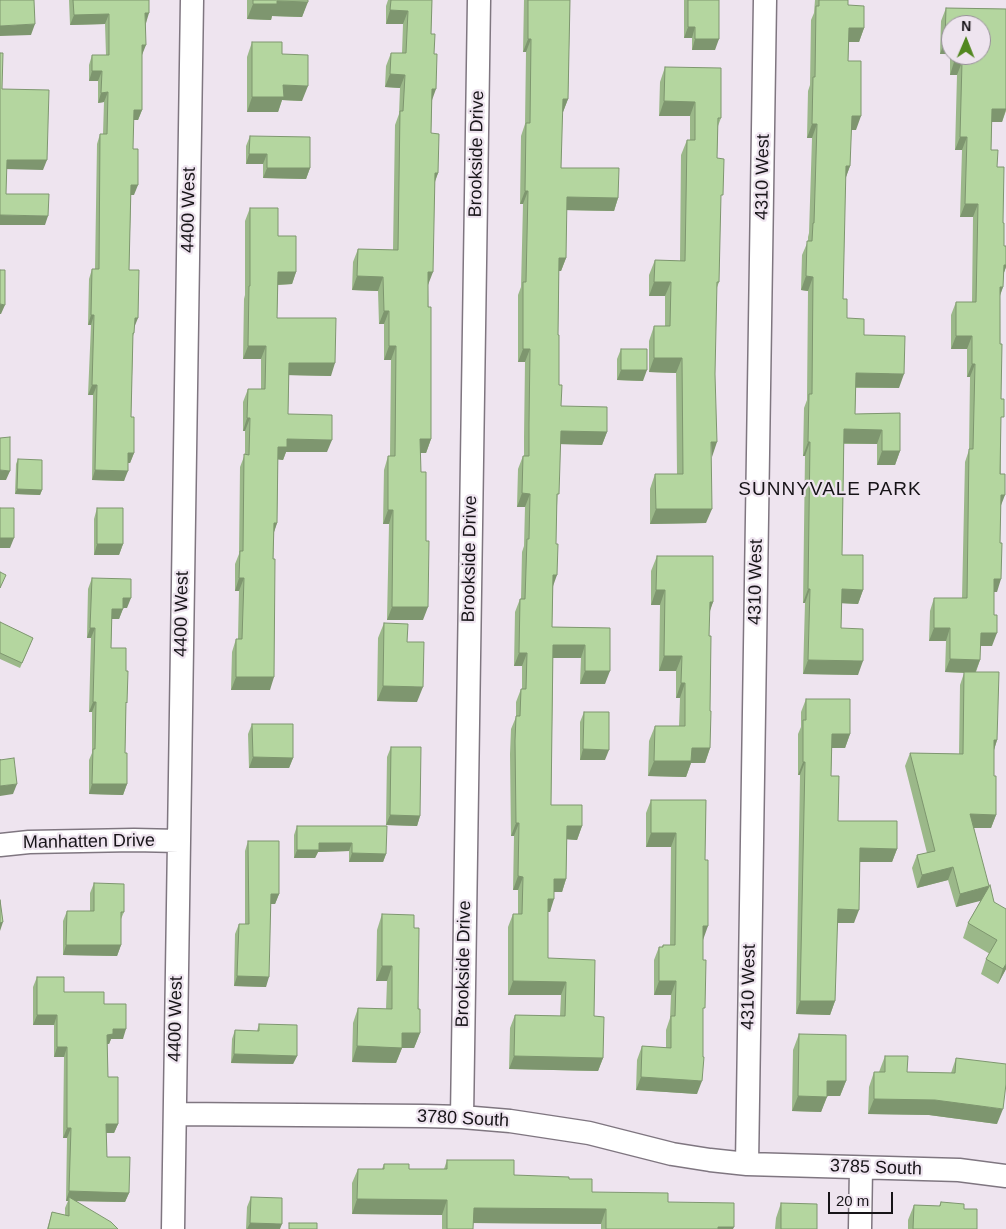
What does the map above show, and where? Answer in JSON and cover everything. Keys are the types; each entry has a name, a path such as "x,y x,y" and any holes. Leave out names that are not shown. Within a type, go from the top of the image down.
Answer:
{"street":[{"name":"4400 West","path":"173,1229 192,0"},
{"name":"Brookside Drive","path":"462,1117 479,0"},
{"name":"4310 West","path":"747,1164 766,0"},
{"name":"Manhatten Drive","path":"0,845 28,842 179,841"},
{"name":"3780 South","path":"175,1114 462,1117 510,1121 589,1134 672,1154 747,1164"},
{"name":"3785 South","path":"747,1164 959,1170 1006,1176"},
{"path":"860,1229 861,1168"}],"building":[{"path":"0,0 34,0 35,24 0,26"},
{"path":"73,0 149,0 149,13 145,13 146,45 142,45 142,110 134,110 133,149 138,149 138,185 131,185 129,270 139,270 138,318 135,318 133,333 131,417 134,417 134,453 128,453 128,471 95,470 97,385 92,385 94,315 91,315 92,269 99,269 100,134 107,134 108,92 101,93 102,71 92,71 92,55 109,55 109,14 74,15"},
{"path":"253,0 308,0 308,2 277,1 277,4 253,4"},
{"path":"391,0 432,0 431,34 435,34 434,54 437,54 436,89 432,89 431,133 439,134 438,173 435,173 433,272 428,272 428,307 431,307 431,439 420,439 421,472 426,472 426,541 429,541 428,607 392,607 393,510 388,510 388,456 395,456 396,346 389,346 389,311 384,311 383,277 357,276 358,249 398,250 400,111 403,111 405,75 390,74 391,53 406,53 408,11 390,10"},
{"path":"528,0 570,0 568,99 563,99 561,168 619,168 618,198 567,197 566,258 559,258 558,335 559,385 562,385 561,406 607,407 607,432 561,431 559,494 557,494 557,575 553,575 552,627 610,628 610,671 585,671 585,645 553,645 551,805 582,805 582,826 567,826 566,879 554,879 554,899 548,899 548,958 595,960 594,1016 604,1017 603,1058 514,1056 515,1015 565,1016 566,982 513,981 513,914 522,914 523,877 518,876 519,823 516,823 515,741 516,716 520,716 521,689 526,689 527,653 519,653 520,599 525,599 530,494 522,493 523,456 529,456 530,349 523,349 523,282 526,282 528,191 525,191 526,123 530,123 531,39 528,39"},
{"path":"688,0 719,0 719,39 695,39 695,27 688,27"},
{"path":"819,0 848,0 848,5 864,6 864,28 849,28 848,61 861,61 861,116 852,116 850,166 846,166 843,299 847,299 847,318 864,319 864,335 905,336 904,374 856,373 855,414 900,413 900,451 882,451 882,430 844,429 842,555 863,555 863,590 842,589 841,628 863,629 863,661 808,660 810,442 808,442 809,394 812,394 813,277 806,276 807,241 812,241 814,223 817,124 812,124 813,77 815,77 816,6 819,6"},
{"path":"946,8 1006,9 1006,109 992,109 991,150 998,150 997,167 1004,167 1003,223 1006,265 1004,265 1003,287 1000,287 1001,399 1004,399 1004,417 1001,417 1000,474 1005,474 1005,495 1001,495 1001,579 994,579 994,615 997,615 997,633 981,633 980,660 950,659 950,628 934,628 934,598 967,598 969,449 973,449 975,364 972,364 972,336 956,336 956,302 976,302 978,204 965,204 967,137 960,137 962,65 991,65 991,15 946,15"},
{"path":"252,42 282,42 282,54 308,55 308,86 283,85 284,97 252,97"},
{"path":"0,53 3,53 2,89 49,90 47,160 7,160 6,194 49,194 48,216 0,215"},
{"path":"665,67 721,68 721,118 718,118 717,158 724,159 723,195 721,195 719,282 717,282 715,374 717,442 711,442 712,509 656,509 655,474 683,474 682,358 654,358 654,326 670,326 671,282 654,282 655,260 685,261 687,140 695,140 695,102 664,101"},
{"path":"250,136 310,137 310,168 267,168 267,154 249,154"},
{"path":"250,208 278,208 278,236 296,236 296,272 278,272 277,318 336,318 335,363 289,363 288,414 332,415 332,440 287,439 287,447 278,447 277,523 274,523 273,559 275,559 274,677 236,677 236,639 242,639 244,578 239,578 240,551 243,551 244,454 249,455 250,418 247,418 248,389 265,389 266,346 248,346"},
{"path":"0,270 5,270 5,305 0,304"},
{"path":"621,349 647,349 647,370 621,370"},
{"path":"10,437 10,471 0,470 0,438"},
{"path":"18,459 42,460 42,490 17,489"},
{"path":"0,508 14,508 14,538 0,538"},
{"path":"97,508 123,508 123,544 97,544"},
{"path":"657,556 713,556 713,602 710,602 709,636 711,636 710,748 692,748 691,761 654,761 655,726 685,726 685,683 681,683 682,656 664,656 665,590 656,590"},
{"path":"0,572 6,575 0,588"},
{"path":"92,578 131,579 131,598 123,598 123,609 112,609 111,648 126,648 126,671 128,671 125,753 127,753 127,784 92,784 96,702 93,702 95,628 90,628"},
{"path":"0,622 33,638 22,663 0,653"},
{"path":"384,623 408,624 407,642 424,642 423,687 383,686"},
{"path":"964,672 999,672 997,740 994,740 996,815 970,814 989,886 960,894 953,867 922,875 917,855 935,851 910,753 963,754"},
{"path":"806,699 850,699 850,734 832,734 831,776 839,776 838,821 897,821 897,849 860,848 859,910 838,909 835,1001 800,1001 805,762 803,762 803,720 806,720"},
{"path":"584,712 609,712 609,750 583,749"},
{"path":"252,724 293,724 293,758 253,757"},
{"path":"391,747 421,747 420,816 390,815"},
{"path":"14,758 17,784 0,786 0,760"},
{"path":"651,800 706,800 705,860 708,860 708,926 703,926 703,960 706,960 702,1081 641,1077 642,1046 671,1048 671,1016 675,1016 676,981 659,981 659,947 675,945 676,833 651,833"},
{"path":"297,826 387,826 386,854 352,853 352,843 319,843 319,850 297,850"},
{"path":"248,841 279,841 279,894 271,894 269,977 237,976 239,924 249,924"},
{"path":"94,883 124,884 124,912 121,912 121,945 66,945 67,911 94,911"},
{"path":"990,885 994,902 1006,909 1006,964 1003,969 986,959 997,940 968,923"},
{"path":"0,900 3,922 0,923"},
{"path":"382,914 414,915 414,928 419,928 418,1009 420,1009 420,1033 402,1033 402,1048 357,1046 358,1008 392,1009 392,966 382,966"},
{"path":"37,977 64,977 64,992 104,992 104,1004 126,1004 126,1029 113,1029 113,1034 107,1035 108,1077 118,1077 118,1124 106,1124 107,1157 130,1157 129,1193 69,1191 71,1128 67,1128 67,1047 57,1047 57,1015 37,1015"},
{"path":"259,1024 297,1025 297,1056 234,1054 235,1030 259,1031"},
{"path":"799,1034 846,1035 846,1081 827,1081 827,1097 798,1096"},
{"path":"885,1056 908,1056 907,1072 955,1073 956,1058 1006,1064 1003,1109 935,1100 874,1099 874,1072 885,1072"},
{"path":"447,1160 514,1160 514,1175 592,1179 592,1192 668,1193 668,1202 734,1203 734,1227 718,1227 718,1229 606,1229 606,1209 474,1208 473,1229 447,1229 447,1200 357,1199 358,1169 384,1169 384,1164 409,1164 409,1169 447,1169"},
{"path":"69,1197 111,1222 118,1229 48,1229 52,1212 69,1216"},
{"path":"251,1197 282,1198 282,1224 250,1223"},
{"path":"941,1202 964,1204 964,1209 977,1209 977,1229 913,1229 914,1205 940,1206"},
{"path":"781,1203 817,1204 817,1229 781,1229"},
{"path":"289,1223 317,1223 317,1229 289,1229"}],"district":[{"name":"SUNNYVALE PARK","path":"830,490"}]}
